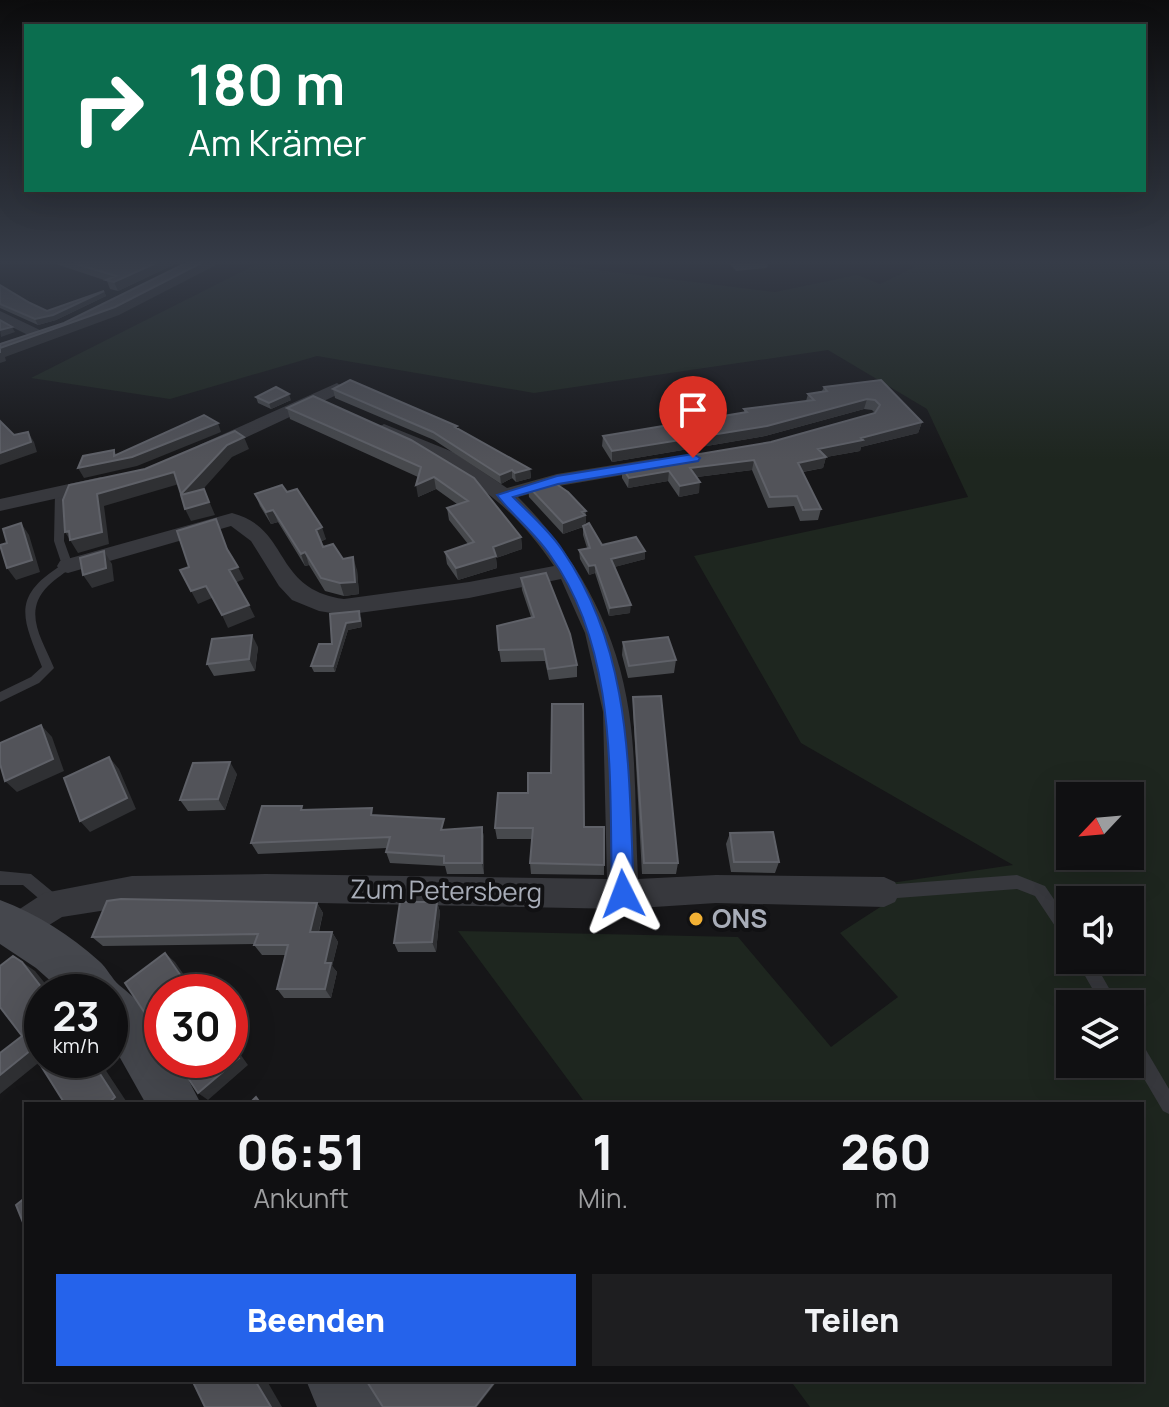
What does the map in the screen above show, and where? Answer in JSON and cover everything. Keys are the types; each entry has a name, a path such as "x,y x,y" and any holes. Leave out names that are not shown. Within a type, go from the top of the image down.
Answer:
{"main road":[{"path":"8,925 79,974"},
{"path":"128,1024 174,1102"},
{"path":"338,1382 353,1407"}],"street":[{"path":"12,342 43,332 35,329"},
{"path":"187,458 337,388"},
{"path":"315,398 340,409"},
{"path":"367,421 446,456 504,495 542,533 568,570 597,633 616,712 623,894"},
{"path":"504,495 557,480 679,460"},
{"path":"0,505 116,480"},
{"path":"68,566 232,519 241,521 253,530 294,591 308,602 325,607 455,592 568,570"},
{"name":"Zum Petersberg","path":"8,925 55,903 132,891 266,888 623,894 716,889 884,892"}],"lane":[{"path":"0,697 35,680 48,668 29,613 34,599 53,574 68,566 59,541 60,493"},
{"path":"0,878 26,879 55,903"},
{"path":"884,892 1017,882 1040,891 1056,915"},
{"path":"1144,1063 1169,1105"}],"shaded area":[{"path":"129,329 1169,329 1169,1407 810,1407 791,1382 1144,1382 1144,1102 585,1102 458,931 738,937 831,1047 898,997 840,933 888,902 884,884 1013,865 801,743 694,556 968,497 927,409 828,350 534,393 317,356 170,399 31,378"}],"building":[{"path":"54,329 0,348 0,344"},
{"path":"350,380 457,426 530,469 515,473 512,470 500,475 433,432 333,389"},
{"path":"881,380 922,422 861,438 863,440 818,449 826,457 798,463 821,509 803,510 797,496 770,497 754,460 690,468 700,482 680,486 669,471 629,478 622,467 771,442 875,413 880,405 875,400 867,399 767,426 612,451 603,436 747,412 744,409 814,400 808,394 827,391 824,387"},
{"path":"276,387 289,394 269,403 256,397"},
{"path":"313,396 411,440 474,478 521,537 493,547 496,556 456,568 445,552 474,542 447,508 468,501 434,477 416,485 421,467 287,408"},
{"path":"204,415 218,423 132,457 78,468 83,456 114,450 114,456"},
{"path":"0,421 14,435 28,432 31,442 0,453"},
{"path":"235,431 244,437 227,445 181,494 174,472 97,494 102,532 70,540 69,531 65,532 63,500 69,485 145,469"},
{"path":"549,479 568,492 586,511 582,512 585,515 563,523 528,486"},
{"path":"282,485 287,492 297,489 322,527 316,530 323,547 333,544 343,559 353,557 355,582 340,583 321,578 305,552 301,554 273,510 266,512 255,494"},
{"path":"204,489 209,502 185,509 181,495"},
{"path":"216,519 227,549 238,567 229,570 249,605 222,615 206,586 191,591 180,570 189,567 177,531"},
{"path":"21,523 32,560 7,568 0,545 7,543 3,529"},
{"path":"589,523 602,545 636,537 645,551 611,559 631,605 610,608 595,565 589,566 579,550 590,548 583,526"},
{"path":"104,551 106,568 83,575 80,558"},
{"path":"546,573 570,634 577,665 548,669 544,649 499,650 497,626 534,617 521,578"},
{"path":"359,611 360,621 346,623 333,666 311,666 319,644 332,644 330,614"},
{"path":"252,635 249,659 207,664 212,639"},
{"path":"668,637 676,660 629,666 623,642"},
{"path":"661,696 678,863 644,863 633,697"},
{"path":"552,704 583,704 584,827 604,827 604,865 530,863 533,828 495,828 498,793 528,793 528,773 551,773"},
{"path":"41,725 53,759 5,781 0,764 0,743"},
{"path":"109,757 127,798 80,821 64,778"},
{"path":"230,762 218,799 180,800 193,763"},
{"path":"262,806 302,806 301,810 372,808 371,815 444,819 441,830 482,827 482,863 444,863 444,856 386,852 390,837 251,843"},
{"path":"773,832 779,862 734,862 730,833"},
{"path":"107,901 317,903 310,932 332,932 325,963 331,963 325,989 277,989 288,945 254,945 258,934 92,937"},
{"path":"400,902 437,902 432,942 394,943"},
{"path":"165,953 180,974 144,974 144,1012 128,988 128,981"},
{"path":"13,956 31,974 24,974 24,1056 0,1075 0,1053 22,1036 0,1007 0,966"},
{"path":"49,1078 103,1078 115,1097 110,1102 64,1102"},
{"path":"188,1078 216,1078 198,1093"},
{"path":"24,1199 24,1225 16,1205"},
{"path":"193,1382 256,1382 271,1407 205,1407"},
{"path":"367,1382 494,1382 475,1407 383,1407"}],"place":[{"name":"ONS","path":"696,919"}],"route":[{"path":"623,894 616,712 597,633 584,601 556,552 542,533 504,495 557,480 693,458"}]}
